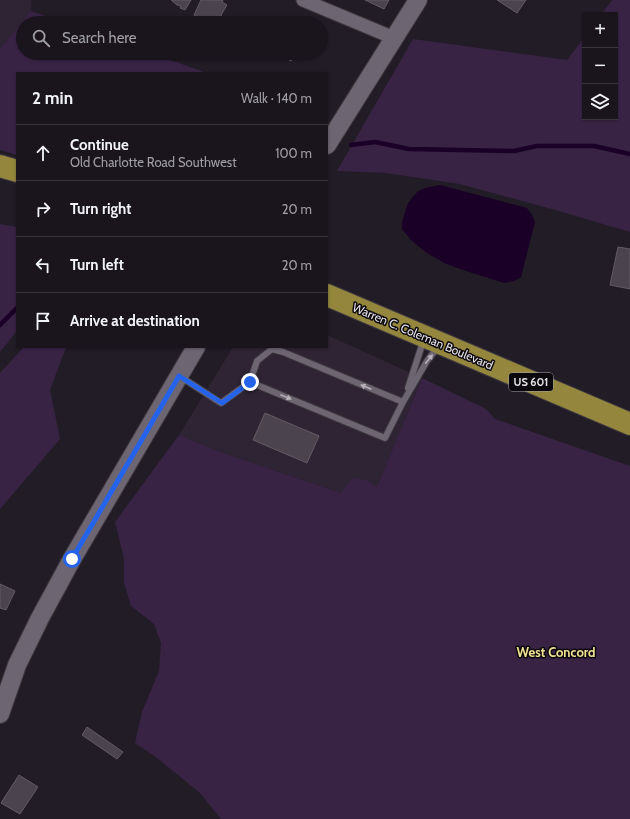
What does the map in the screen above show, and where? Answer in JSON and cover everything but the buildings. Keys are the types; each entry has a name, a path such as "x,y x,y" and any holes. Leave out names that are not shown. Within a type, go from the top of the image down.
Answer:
{"highway":[{"path":"0,166 16,171"},
{"name":"Warren C. Coleman Boulevard","path":"328,295 630,424"}],"street":[{"path":"303,0 394,38"},
{"path":"328,143 418,0"},
{"path":"0,714 18,665 40,618 72,559 195,348"}],"lane":[{"path":"403,402 422,346 420,334"},
{"path":"250,382 385,438 426,361 434,352 447,346"},
{"path":"179,376 222,403 250,382 257,361 272,350 283,352 403,402"}],"shaded area":[{"path":"0,0 31,0 31,11 27,16 16,16 16,29 0,49"},
{"path":"612,0 630,0 630,232 460,184 386,173 337,171 413,39 567,60 582,40 582,120 618,120 618,12 603,12"},
{"path":"31,11 45,16 27,16"},
{"path":"16,29 16,60 170,60 204,72 16,72 16,155 0,150 0,49"},
{"path":"440,185 527,208 535,222 521,277 514,281 504,283 460,269 444,263 427,253 411,240 402,229 402,222 408,203 418,191"},
{"path":"0,224 16,227 16,332 0,352"},
{"path":"328,335 422,378 377,487 368,481 341,493 218,451 179,435 232,348 328,348"},
{"path":"23,348 66,348 50,390 60,439 0,509 0,373"},
{"path":"422,378 486,409 495,419 630,466 630,819 221,819 200,793 157,758 135,743 142,712 159,671 161,643 154,624 131,606 124,583 124,558 115,522 179,435 218,451 341,493 353,478 368,481 377,487"}],"waterway":[{"path":"351,145 375,142 409,149 514,151 537,146 594,146 630,154"},
{"path":"0,325 16,309"}],"district":[{"name":"West Concord","path":"556,652"}],"route":[{"path":"72,559 179,376 222,403 250,382"}]}
